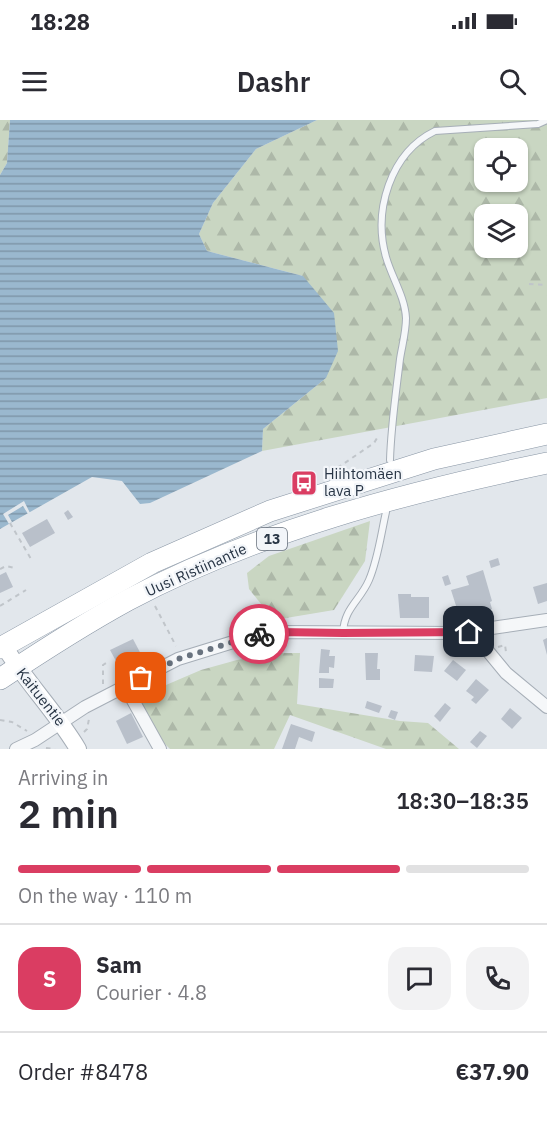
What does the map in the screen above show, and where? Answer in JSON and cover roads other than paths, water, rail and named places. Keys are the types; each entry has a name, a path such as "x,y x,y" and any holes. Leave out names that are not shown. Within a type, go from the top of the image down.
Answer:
{"highway":[{"name":"Uusi Ristiinantie","path":"2,647 152,563 270,511 434,459 547,434"},
{"name":"Uusi Ristiinantie","path":"9,673 46,648 130,599 218,558 318,521 444,484 547,463"}],"street":[{"path":"16,749 37,745 62,722 85,707 178,659 259,634 278,632 457,633 547,620"},
{"path":"482,631 487,650 506,673 547,707"},
{"name":"Kaituentie","path":"2,647 9,673 62,722 75,744"},
{"path":"125,686 160,749"}],"lane":[{"path":"390,460 391,432 406,318 402,298 386,258 381,233 388,186 398,166 410,150 423,137 435,131 538,124 547,120"},
{"path":"343,633 343,623 348,611 369,581 386,512"}],"water":[{"path":"10,120 317,120 256,149 213,203 199,234 207,251 303,276 334,313 338,351 326,378 263,429 262,451 150,503 140,504 122,481 92,477 0,529 0,175 7,163"}],"place":[{"name":"Hiihtomäen lava P","path":"304,483"}]}
